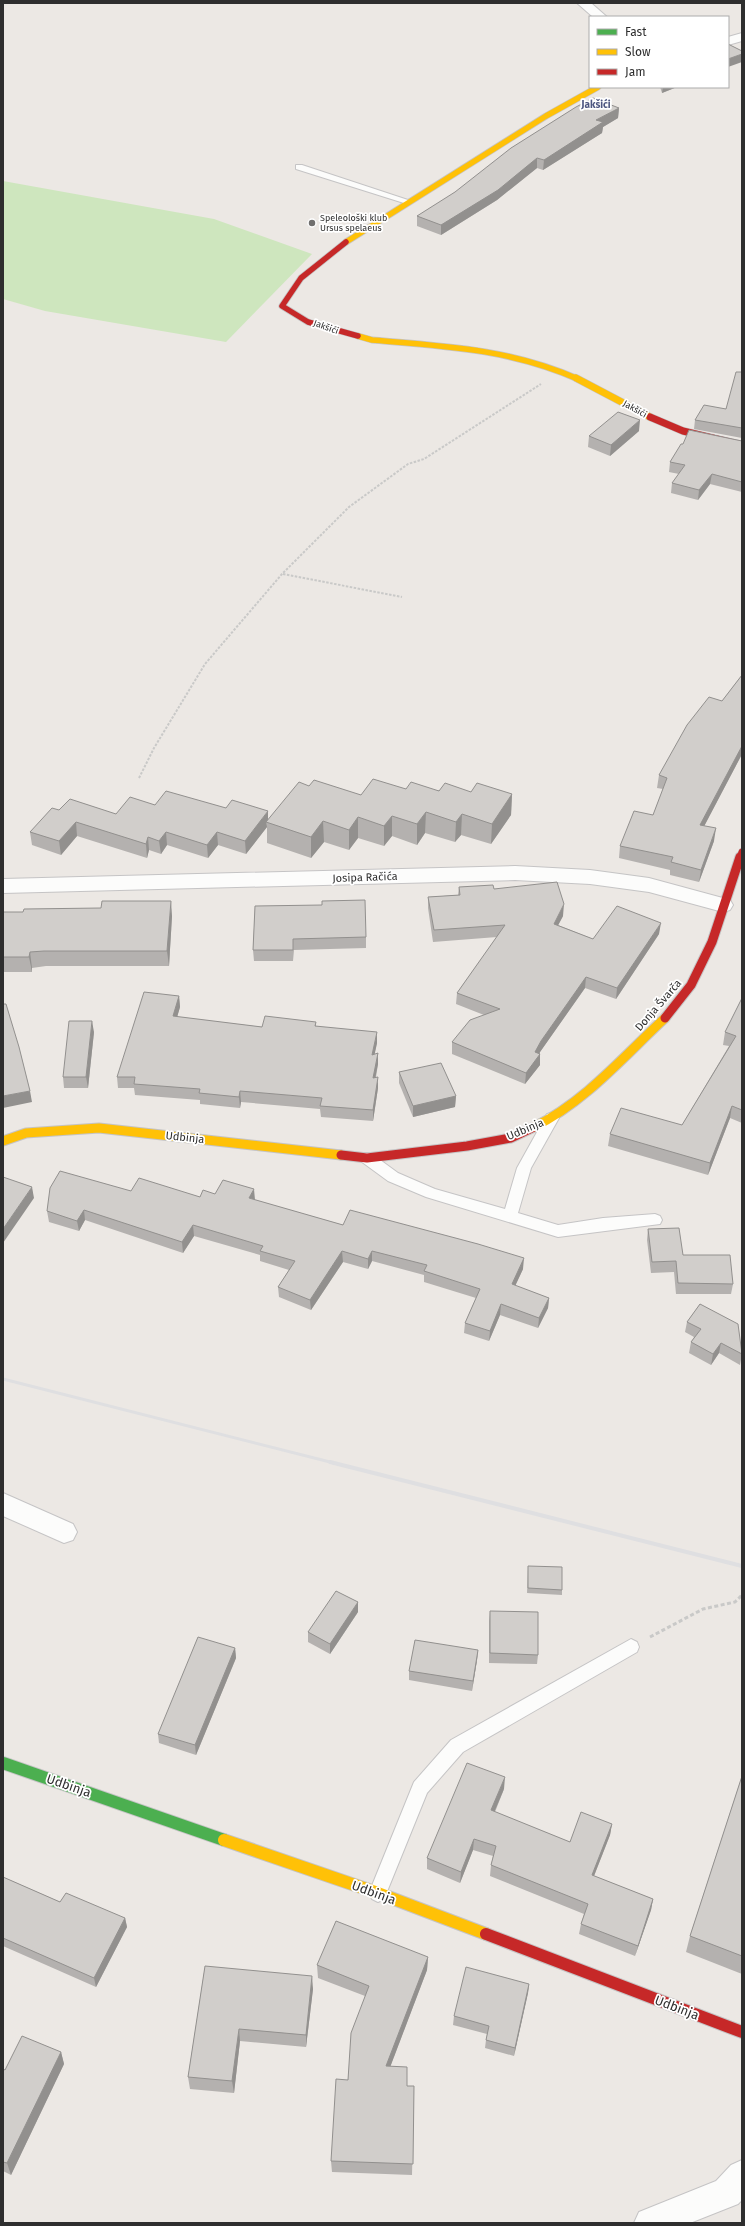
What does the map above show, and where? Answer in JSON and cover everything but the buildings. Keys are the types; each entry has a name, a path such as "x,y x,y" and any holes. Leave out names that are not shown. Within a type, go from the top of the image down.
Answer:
{"street":[{"path":"583,3 599,16"},
{"path":"729,41 742,37"},
{"name":"Jakšići","path":"596,88 544,116 463,169 407,201 320,262 296,282 282,300 282,306 289,313 323,326 366,339 499,353 534,362 596,388 668,428 702,438 742,445"},
{"name":"Donja Švarča","path":"552,1118 615,1066 669,1013 691,985 712,942 723,905 742,852"},
{"name":"Josipa Račića","path":"3,886 515,873 590,877 649,886 723,905"},
{"name":"Udbinja","path":"3,1141 26,1133 99,1128 367,1158 467,1146 511,1138 552,1118"},
{"path":"3,1504 64,1532"},
{"name":"Udbinja","path":"3,1763 378,1894 742,2032"},
{"path":"650,2223 727,2192 742,2176"}],"lane":[{"path":"299,167 407,201"},
{"name":"Udbinja","path":"510,1216 524,1168 552,1118"},
{"name":"Udbinja","path":"367,1158 393,1177 431,1193 558,1231 603,1224 655,1220"},
{"path":"378,1894 420,1788 457,1746 631,1647"}],"path":[{"path":"139,778 154,748 205,664 282,574 350,507 408,464 424,459 560,372"},
{"path":"282,574 402,597"},
{"path":"631,1647 703,1609 735,1602 742,1595"}],"green space":[{"path":"3,181 214,219 312,254 226,342 45,311 3,299"}],"railway":[{"path":"3,1379 334,1463"},
{"path":"330,1462 742,1566"}],"traffic: fast":[{"path":"3,1763 224,1840"}],"traffic: slow":[{"path":"346,242 546,116 596,88"},
{"path":"358,336 372,340 474,349 515,356 564,373 650,417"},
{"path":"534,1127 552,1118 586,1092 665,1018"},
{"path":"3,1141 26,1133 99,1128 341,1155"},
{"path":"224,1840 378,1893 486,1934"}],"traffic: jam":[{"path":"346,242 301,278 287,296 282,306 289,312 308,322 358,336"},
{"path":"650,417 661,423 683,431 706,438 742,445"},
{"path":"665,1018 691,985 712,942 742,852"},
{"path":"341,1155 367,1158 467,1146 511,1138 534,1127"},
{"path":"486,1934 742,2032"}],"place":[{"name":"Speleološki klub Ursus spelaeus","path":"312,223"}],"district":[{"name":"Jakšići","path":"596,104"}]}
